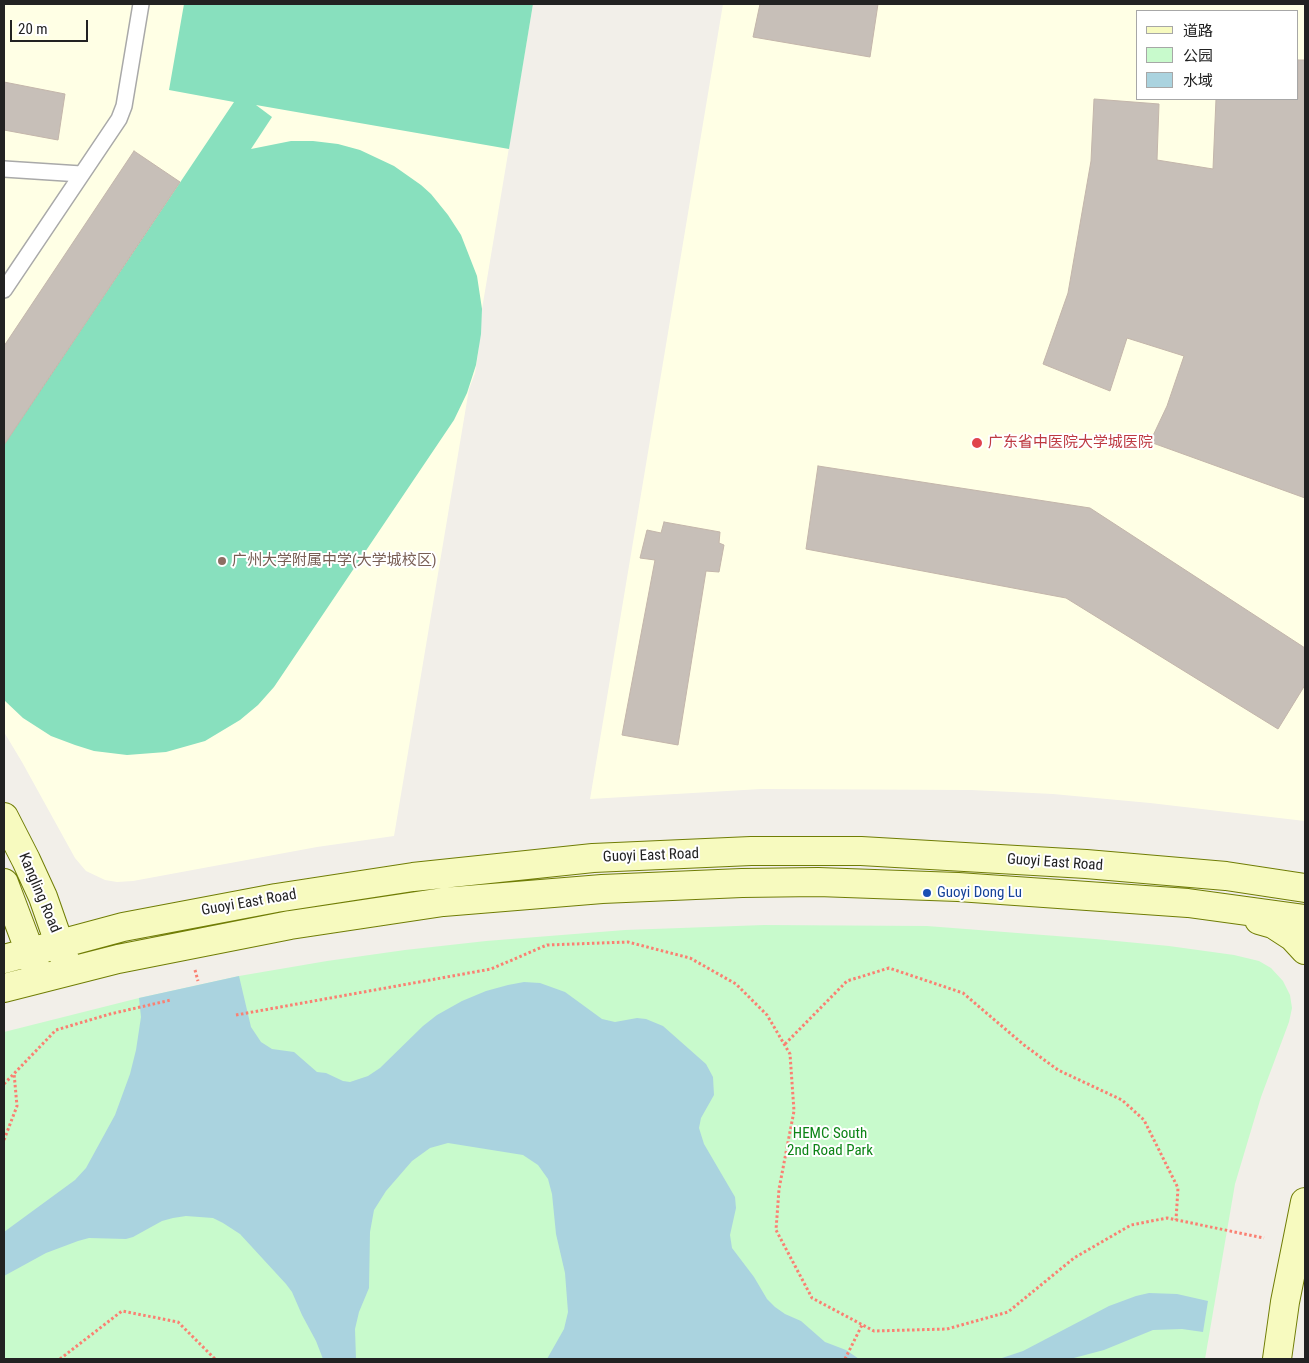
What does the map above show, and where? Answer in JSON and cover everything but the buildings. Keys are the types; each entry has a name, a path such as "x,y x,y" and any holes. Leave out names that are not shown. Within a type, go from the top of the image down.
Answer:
{"main road":[{"name":"Kangling Road","path":"4,817 26,860 60,944 68,971"},
{"name":"Guoyi East Road","path":"4,959 123,928 328,889 474,870 593,858 751,851 861,852 1086,864 1226,876 1305,888"},
{"name":"Kangling Road","path":"4,883 39,979"},
{"name":"Guoyi East Road","path":"4,988 130,956 370,912 443,902 611,888 742,883 889,884 1055,893 1188,903 1305,919"},
{"path":"1225,908 1272,924 1293,937 1305,950"},
{"path":"1277,1359 1285,1302 1305,1202"}],"lane":[{"path":"4,290 116,124 122,110 141,4"},
{"path":"4,169 81,174"}],"path":[{"path":"236,1015 491,969 547,945 628,942 690,958 736,984 768,1015 790,1054 794,1112 779,1188 776,1230 812,1298 874,1331 947,1329 1008,1312 1074,1258 1131,1225 1167,1218 1264,1238"},
{"path":"785,1044 847,981 889,968 963,993 1017,1039 1058,1070 1122,1100 1144,1120 1178,1188 1176,1220"},
{"path":"195,970 198,981"},
{"path":"4,1084 56,1030 110,1014 171,1000"},
{"path":"4,1140 17,1106 14,1073"},
{"path":"60,1359 122,1311 178,1322 215,1359"},
{"path":"845,1359 862,1325"}],"shaded area":[{"name":"广州大学附属中学(大学城校区)","path":"4,4 533,4 482,309 475,373 469,389 394,836 317,847 133,881 117,882 105,880 86,871 75,858 4,732"},
{"name":"广东省中医院大学城医院","path":"723,4 1305,4 1305,821 1053,794 971,790 761,789 590,799"}],"green space":[{"name":"广州大学附属中学(大学城校区)","path":"184,4 533,4 509,149 256,105 272,117 251,149 291,141 338,144 360,150 394,166 431,194 461,235 477,276 482,309 481,334 476,365 467,393 454,420 274,687 258,705 240,720 205,741 166,752 127,755 94,751 51,736 23,718 4,700 4,445 234,102 169,90"},
{"name":"HEMC South 2nd Road Park","path":"764,925 927,926 1095,939 1169,946 1234,955 1259,961 1271,968 1283,981 1290,995 1292,1008 1289,1022 1261,1097 1235,1184 1205,1359 4,1359 4,1032 139,998 239,976 405,950 486,941 625,930"}],"water":[{"path":"239,976 251,1027 261,1042 272,1049 294,1052 317,1072 326,1073 343,1081 350,1082 368,1076 380,1068 437,1015 462,1001 486,991 524,982 540,983 565,992 602,1019 615,1022 637,1018 646,1019 663,1026 706,1064 713,1077 714,1095 701,1118 699,1128 704,1144 735,1197 736,1208 730,1235 732,1248 754,1277 767,1299 775,1307 801,1321 825,1342 846,1350 859,1359 547,1359 564,1329 568,1312 565,1273 556,1234 552,1194 548,1179 538,1165 523,1155 448,1143 430,1148 412,1161 386,1191 374,1210 370,1232 369,1288 359,1312 355,1329 356,1359 323,1359 292,1292 286,1284 240,1234 213,1218 186,1216 173,1218 162,1221 126,1239 89,1238 78,1241 46,1253 4,1276 4,1232 75,1180 86,1168 115,1115 130,1074 136,1050 141,1017 139,998"},
{"path":"1149,1293 1177,1294 1208,1301 1203,1332 1182,1329 1153,1330 1104,1350 1070,1359 999,1359 1023,1351 1109,1306"}],"place":[{"name":"广东省中医院大学城医院","path":"977,443"},
{"name":"广州大学附属中学(大学城校区)","path":"222,561"},
{"name":"Guoyi Dong Lu","path":"927,893"}]}
